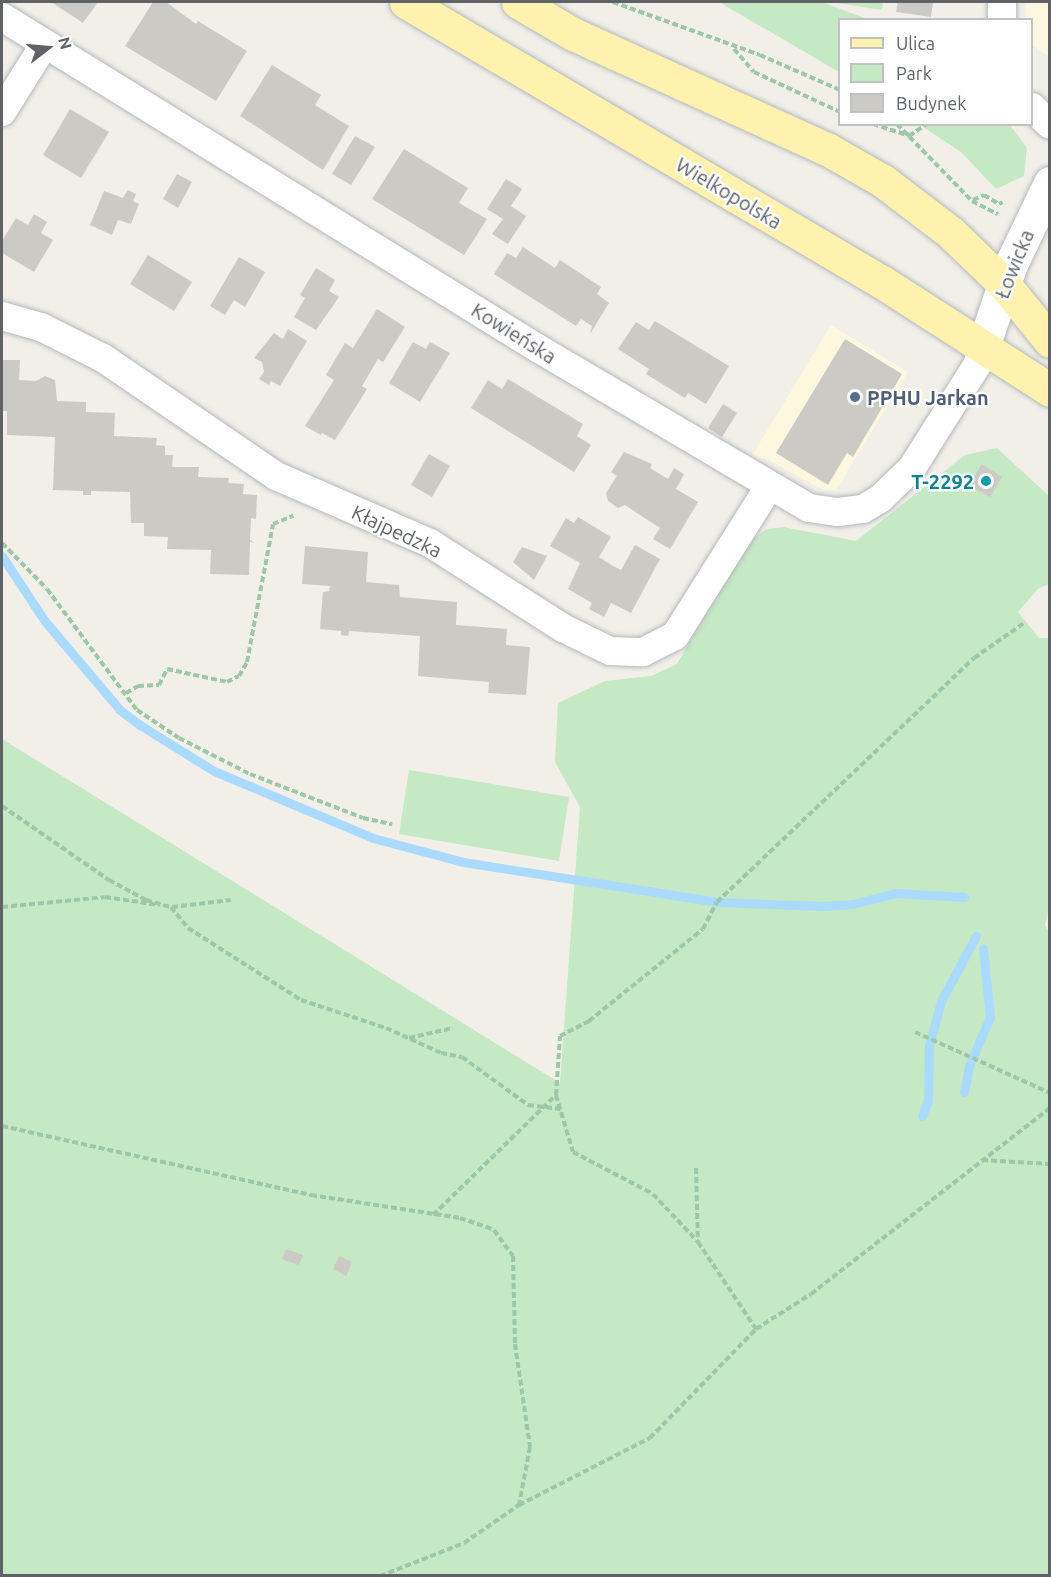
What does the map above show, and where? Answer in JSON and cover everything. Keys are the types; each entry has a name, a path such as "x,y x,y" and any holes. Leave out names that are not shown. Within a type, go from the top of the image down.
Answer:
{"main road":[{"name":"Wielkopolska","path":"406,2 882,282 1050,390"},
{"path":"518,2 573,34 827,149 884,181 950,232 1004,284 1050,341"}],"street":[{"path":"1002,2 1002,18"},
{"name":"Kowieńska","path":"2,17 44,45 769,487 809,508 838,512 863,508 881,498 912,468 977,365 983,347"},
{"path":"2,112 44,45"},
{"path":"1033,108 1050,125"},
{"name":"Łowicka","path":"983,347 1004,284 1050,183"},
{"name":"Kłajpedzka","path":"2,316 41,327 103,358 276,476 430,543 563,628 610,651 643,652 675,636 769,487"}],"path":[{"path":"613,2 734,49 760,55 838,89"},
{"path":"734,49 754,72 838,111"},
{"path":"879,126 909,136"},
{"path":"899,126 972,201 998,214"},
{"path":"909,136 924,126"},
{"path":"972,201 984,195 999,204"},
{"path":"126,693 138,686 159,685 167,669 226,682 238,676 248,662 273,524 294,515 316,495"},
{"path":"2,543 47,588 137,710 179,738 250,774 363,818 393,825"},
{"path":"756,1329 698,1242 653,1194 573,1152 556,1095 560,1036 589,1022 703,929 717,902 974,658 1024,623"},
{"path":"2,806 109,880 171,907 188,928 284,990 409,1038 441,1053 462,1056 538,1109 561,1109"},
{"path":"2,907 105,897 171,907 231,900"},
{"path":"409,1038 453,1028"},
{"path":"915,1032 1050,1094"},
{"path":"433,1215 538,1109 556,1095"},
{"path":"380,1575 464,1543 519,1505 650,1438 756,1329 811,1294 1050,1108"},
{"path":"2,1126 166,1165 390,1209 460,1218 494,1230 513,1256 515,1344 531,1448 519,1505"},
{"path":"982,1160 1050,1164"},
{"path":"696,1168 698,1242"}],"shaded area":[{"path":"1026,2 1049,2 1049,56 1033,46 1033,18 1026,18"},
{"path":"831,325 908,372 836,490 824,490 765,458 750,459"}],"green space":[{"path":"719,2 822,2 864,18 838,18 838,71"},
{"path":"830,2 883,2 882,10"},
{"path":"922,126 1011,126 1027,148 1024,176 996,189 961,152"},
{"path":"997,448 1049,496 1049,584 1038,589 1018,612 1039,638 1050,638 1050,904 1045,925 1050,934 1049,1575 2,1575 2,739 560,1083 580,807 555,762 558,703 605,681 651,676 677,664 746,543 767,529 783,527 856,541 965,455"},
{"path":"409,770 569,797 559,861 399,834"}],"building":[{"path":"51,2 98,2 83,23"},
{"path":"153,2 166,2 196,24 198,21 247,51 216,101 125,46"},
{"path":"898,2 933,2 931,17 896,12"},
{"path":"272,65 321,95 315,105 349,126 323,170 240,116"},
{"path":"70,109 109,132 81,178 43,155"},
{"path":"355,136 375,147 351,185 332,174"},
{"path":"404,149 468,188 459,203 487,219 464,255 372,199"},
{"path":"177,174 192,182 178,208 163,199"},
{"path":"506,179 522,189 511,206 526,216 508,244 492,234 503,219 487,209"},
{"path":"128,190 136,194 133,201 139,204 131,224 118,220 112,235 90,225 104,191 123,198"},
{"path":"34,214 47,222 41,233 53,240 34,272 2,253 2,241 16,218 28,225"},
{"path":"523,247 555,268 560,260 601,287 597,294 609,303 590,334 592,326 581,319 576,326 494,274 507,253 516,258"},
{"path":"148,255 192,282 174,311 130,284"},
{"path":"239,257 265,272 245,307 234,300 225,315 210,306"},
{"path":"316,268 335,280 329,291 339,297 316,330 294,317 305,298 300,295"},
{"path":"377,309 405,327 383,362 378,359 362,386 367,389 335,440 322,433 321,435 305,426 334,380 326,375 345,343 353,348"},
{"path":"655,321 729,366 706,404 688,393 685,398 646,374 649,369 618,349 636,322 649,330"},
{"path":"288,329 307,341 280,386 271,381 269,385 259,379 264,372 262,362 254,358 274,333 283,339"},
{"path":"845,339 902,374 853,457 847,453 828,485 776,453"},
{"path":"413,342 426,349 430,342 450,353 420,402 389,383"},
{"path":"2,360 20,360 19,380 36,381 45,376 55,380 57,401 86,402 86,412 115,413 114,436 157,438 156,445 165,446 165,455 173,455 172,467 199,467 198,477 229,478 228,483 244,484 243,494 257,495 256,519 251,518 250,540 255,543 250,542 249,575 210,574 211,550 167,549 168,537 144,536 144,523 131,523 130,492 91,491 91,495 83,495 83,491 53,490 55,437 7,435 7,411 2,411"},
{"path":"508,379 583,424 577,436 591,445 574,472 471,408 488,380 502,389"},
{"path":"723,404 737,413 722,437 708,428"},
{"path":"624,452 652,464 650,468 668,479 674,468 684,474 676,489 698,502 670,549 653,539 660,528 625,505 618,508 608,501 606,493 617,476 611,472"},
{"path":"429,454 450,466 432,497 411,485"},
{"name":"T-2292","path":"982,464 1002,477 990,497 969,485"},
{"path":"578,517 611,537 599,557 613,566 621,570 635,545 660,559 631,613 611,603 604,617 589,609 592,603 568,589 580,563 550,546 566,518 574,523"},
{"path":"305,546 368,552 366,582 399,585 400,597 457,602 456,625 507,629 506,645 530,647 526,695 488,693 489,682 418,676 420,636 349,631 348,636 341,635 341,631 320,629 323,592 329,591 330,586 302,584"},
{"path":"522,547 547,556 534,580 513,562"},
{"path":"286,1249 303,1255 299,1265 282,1259"},
{"path":"339,1256 352,1262 346,1276 333,1269"}],"waterway":[{"path":"2,556 44,620 120,710 214,771 373,838 463,862 717,902 823,906 853,904 896,893 964,897"},
{"path":"922,1116 928,1100 929,1046 941,1001 976,936"},
{"path":"964,1092 969,1066 990,1017 983,948"}],"place":[{"name":"PPHU Jarkan","path":"855,397"},
{"name":"T-2292","path":"986,481"}]}
